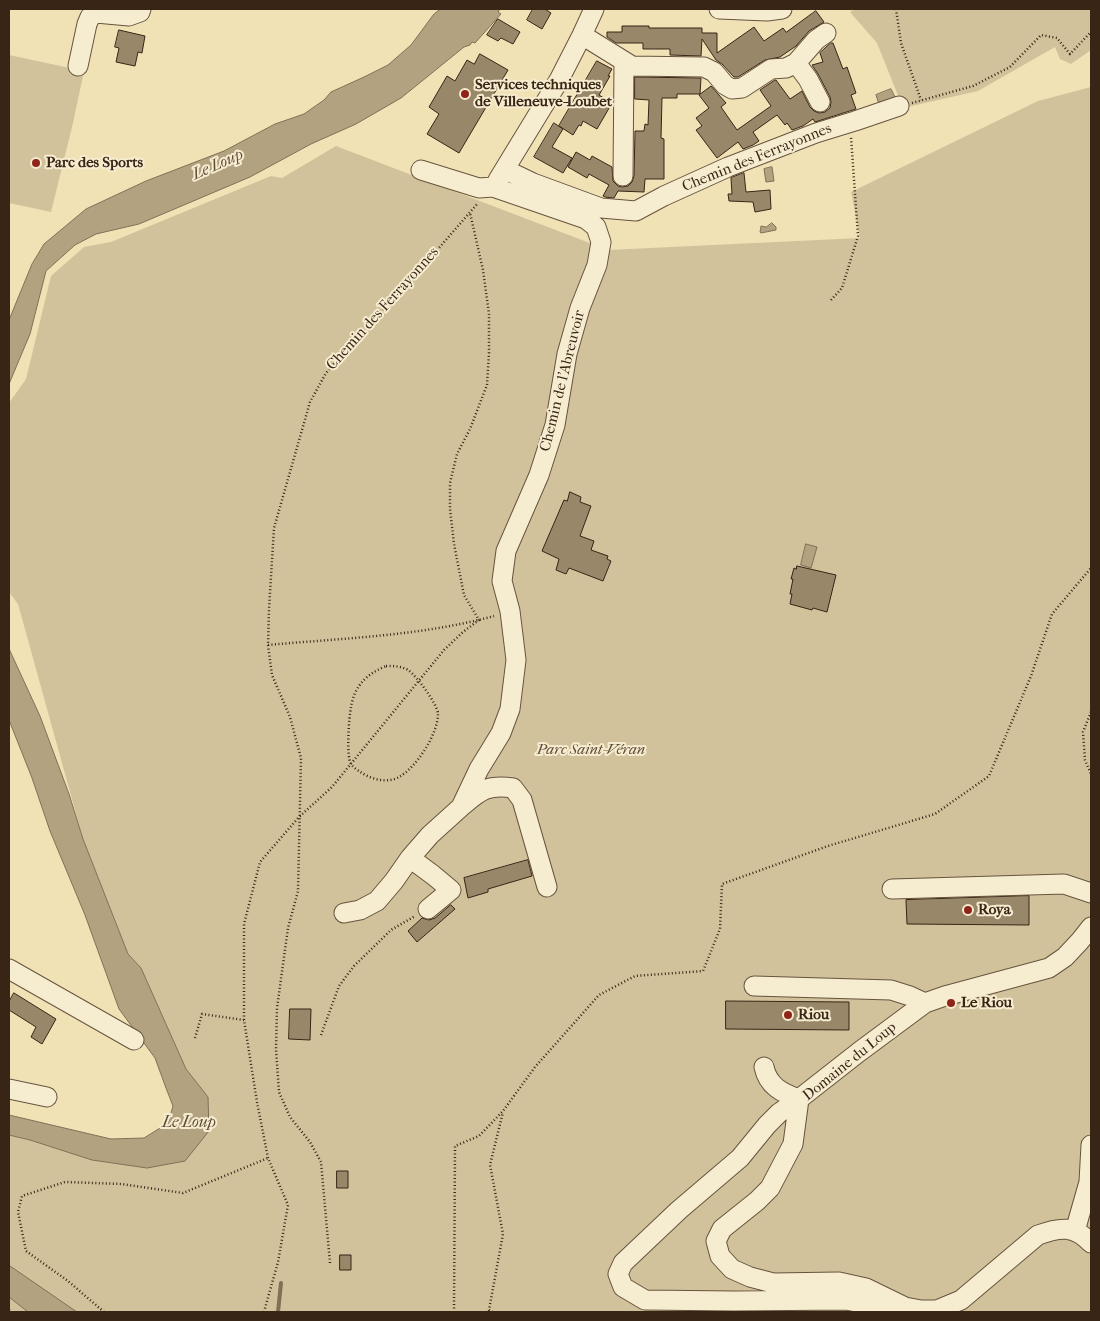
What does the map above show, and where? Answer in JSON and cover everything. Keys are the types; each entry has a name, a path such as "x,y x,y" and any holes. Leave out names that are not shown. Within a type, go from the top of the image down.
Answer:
{"street":[{"path":"78,66 90,17 96,13 128,16 140,12 141,9"},
{"path":"493,187 506,170 559,80 594,9"},
{"path":"719,9 766,11 782,9"},
{"path":"582,35 632,66 704,66 714,72 725,85 732,89 742,88 772,69 786,68 796,63 816,40 826,33"},
{"path":"623,176 624,62"},
{"path":"796,63 820,102"},
{"name":"Chemin des Ferrayonnes","path":"506,170 601,208 636,211 664,196 728,168 816,133 899,106"},
{"name":"Chemin de l'Abreuvoir","path":"422,170 479,188 493,187 586,219 596,227 601,242 597,265 580,308 567,354 555,425 539,475 506,551 502,581 510,611 516,660 510,709 501,734 479,769 461,807"},
{"path":"344,912 360,910 377,901 430,835 479,792 498,785 513,788 522,800 547,887"},
{"path":"410,858 450,890 428,909"},
{"path":"892,889 1064,884 1091,893"},
{"name":"Domaine du Loup","path":"1075,1231 1053,1230 1038,1235 961,1300 937,1310 905,1307 866,1288 839,1282 773,1283 750,1277 732,1269 720,1256 716,1241 722,1229 770,1188 793,1144 799,1099 925,1003 1049,968 1065,956 1091,927"},
{"path":"9,969 134,1040"},
{"path":"754,986 891,990 925,1003"},
{"path":"764,1067 766,1076 776,1088 785,1094 799,1099"},
{"path":"9,1089 47,1097"},
{"path":"799,1099 767,1125 740,1158 679,1210 623,1263 618,1274 623,1287 645,1300 846,1300 903,1311 921,1310"},
{"path":"1091,1145 1090,1182 1075,1231 1085,1236 1091,1244"}],"path":[{"path":"896,9 900,43 921,100"},
{"path":"899,106 973,86 1010,67 1041,35 1057,38 1070,54 1091,32"},
{"path":"831,300 842,288 858,236 850,123"},
{"name":"Chemin des Ferrayonnes","path":"330,1263 320,1162 310,1142 290,1117 279,1092 276,1049 277,1008 288,928 298,891 300,758 290,717 272,675 268,645 274,528 310,402 326,373 493,187"},
{"path":"470,213 483,270 489,314 490,352 487,385 458,454 452,475 450,483 450,509 454,544 464,595 479,620"},
{"path":"454,1312 455,1146 479,1136 503,1111 534,1067 599,995 635,976 703,971 720,929 722,884 828,846 935,814 989,776 1031,676 1052,614 1091,568"},
{"path":"268,645 418,632 479,620 510,611"},
{"path":"264,1312 278,1262 288,1205 268,1158 244,1020 244,924 260,862 299,816 332,787 444,650 479,620"},
{"path":"386,666 400,666 411,672 419,682 434,703 438,713 430,742 413,766 398,778 380,780 361,773 351,764 348,754 351,706 358,687 369,674 386,666"},
{"path":"1091,712 1083,732 1085,760 1091,774"},
{"path":"321,1035 339,986 354,966 391,930 428,909"},
{"path":"195,1038 202,1014 244,1020"},
{"path":"493,1312 489,1310 503,1234 490,1165 503,1111"},
{"path":"104,1312 68,1281 26,1252 18,1212 22,1196 65,1182 121,1184 183,1193 268,1158"}],"green space":[{"path":"855,9 1091,9 1091,50 1071,64 1060,59 1055,47 978,91 903,108 877,43 850,12"},
{"name":"Parc des Sports","path":"9,55 84,71 51,212 9,203"},
{"name":"Parc Saint-Véran","path":"1091,87 1091,1312 9,1312 9,1135 147,1168 208,1097 186,1069 141,968 128,954 83,839 18,604 9,592 9,403 26,379 51,276 84,247 111,242 271,176 282,178 336,146 608,250 860,238 851,192 1038,101"}],"water":[{"name":"Le Loup","path":"441,9 500,9 498,12 501,14 475,43 472,42 464,47 401,98 356,124 311,144 250,177 139,224 96,234 75,245 46,271 30,334 9,384 9,320 32,264 44,244 86,209 146,181 224,151 275,124 304,114 324,100 331,92 388,65 411,45 434,14"},
{"path":"891,89 895,97 879,104 876,95"},
{"path":"772,167 774,181 766,182 764,169"},
{"path":"772,223 776,230 760,232 761,226 766,227"},
{"path":"806,544 817,547 811,568 801,565"},
{"name":"Le Loup","path":"9,647 40,716 69,794 83,839 128,954 141,968 186,1069 208,1097 209,1131 185,1161 147,1168 92,1160 9,1135 9,1115 111,1139 144,1138 168,1123 173,1106 155,1058 119,1009 85,915 50,831 9,720"},
{"path":"9,1265 77,1312 28,1312 9,1297"}],"building":[{"path":"533,9 545,9 551,13 542,29 527,20"},
{"path":"816,11 824,22 809,31 796,46 780,57 765,60 738,77 734,77 716,60 702,39 701,56 670,55 670,49 643,49 643,43 616,43 607,37 607,32 622,32 622,26 702,28 702,33 717,33 717,53 754,27 764,41 783,28 786,32"},
{"path":"498,19 520,32 513,44 501,38 498,41 487,35"},
{"path":"119,30 145,36 142,53 138,52 135,66 116,62 119,48 115,47"},
{"path":"833,43 843,69 847,67 856,93 851,95 856,109 815,122 813,119 803,126 792,130 777,115 753,132 759,141 743,149 738,142 717,158 696,130 702,126 696,118 709,108 699,95 711,86 726,103 721,107 737,130 771,106 760,90 775,80 790,99 802,91 814,111 819,113 825,112 830,108 830,97 812,65 823,62 820,53"},
{"name":"Services techniques de Villeneuve-Loubet","path":"480,54 508,70 459,153 427,134 439,114 429,107 447,76 455,81 467,60 474,64"},
{"path":"597,61 612,69 599,95 612,103 597,129 583,121 573,135 559,126"},
{"path":"635,77 701,78 700,94 677,94 677,98 662,98 661,138 664,139 664,179 645,179 644,192 618,191 614,198 605,197 603,196 609,185 589,174 587,178 568,167 576,152 590,160 592,156 612,167 613,181 618,186 628,186 632,182 634,176 635,131 644,131 645,124 648,125 649,100 635,99"},
{"path":"554,123 563,129 552,147 572,158 563,173 534,157"},
{"path":"744,173 746,192 770,190 771,209 755,212 753,202 729,201 728,194 732,194 731,178"},
{"path":"570,492 581,497 580,502 591,506 580,536 594,541 591,550 608,556 607,559 611,561 603,581 569,568 566,574 556,570 559,559 542,551 564,500 567,501"},
{"path":"797,566 836,575 827,612 790,604 793,579 791,579 794,568 796,569"},
{"path":"528,860 532,876 488,889 488,892 468,898 464,878"},
{"name":"Roya","path":"1029,896 1029,925 907,924 906,900"},
{"path":"451,905 455,909 417,942 408,931 422,918 429,920 435,918"},
{"path":"14,993 56,1019 42,1044 31,1037 36,1027 9,1010 9,1002"},
{"name":"Riou","path":"726,1001 849,1002 849,1030 726,1029"},
{"path":"290,1009 311,1009 310,1040 289,1039"},
{"path":"337,1171 348,1171 348,1188 337,1188"},
{"path":"340,1255 351,1255 351,1270 340,1270"}],"waterway":[{"path":"278,1312 281,1283"}],"place":[{"name":"Services techniques de Villeneuve-Loubet","path":"465,94"},
{"name":"Parc des Sports","path":"36,163"},
{"name":"Roya","path":"968,910"},
{"name":"Le Riou","path":"951,1003"},
{"name":"Riou","path":"788,1015"}]}
